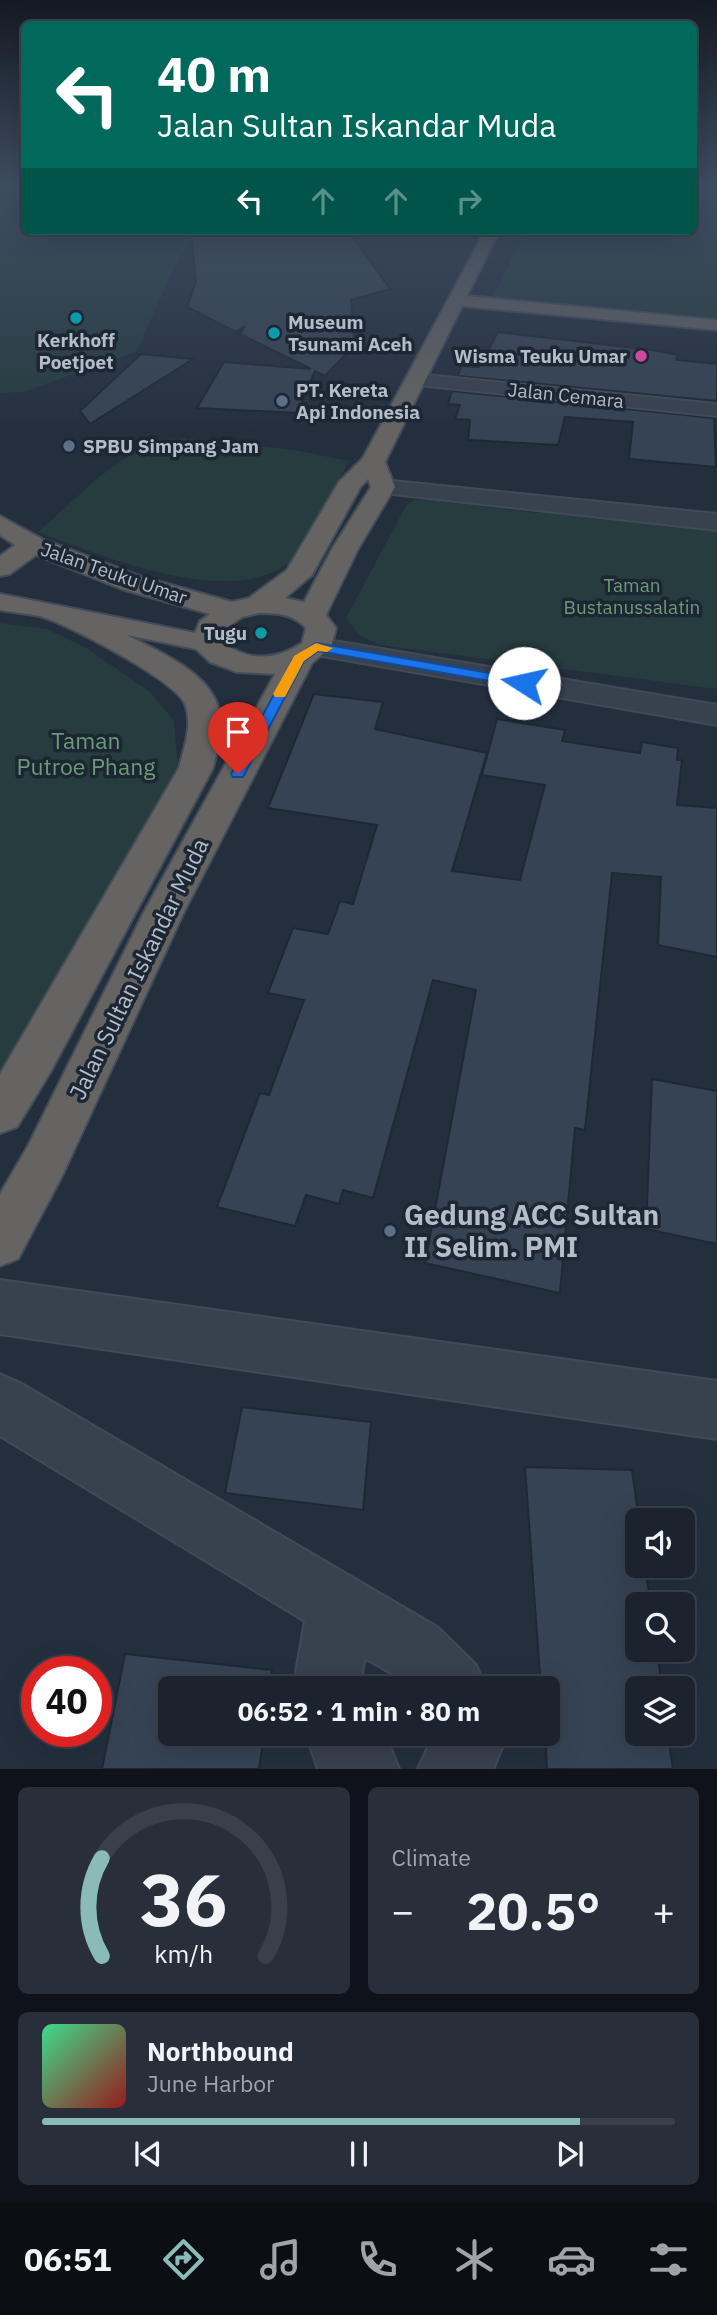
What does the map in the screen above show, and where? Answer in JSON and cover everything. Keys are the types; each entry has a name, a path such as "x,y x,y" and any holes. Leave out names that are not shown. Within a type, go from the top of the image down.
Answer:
{"highway":[{"path":"373,462 383,486 345,550 312,615 321,628 307,652 257,666 236,663 219,656 209,646 210,627 298,575 351,482 373,462 475,267"},
{"path":"459,300 717,325"},
{"name":"Jalan Teuku Umar","path":"0,524 33,545 132,583 246,608 293,607 312,615"},
{"path":"0,568 33,545"},
{"name":"Jalan Teuku Umar","path":"0,603 51,610 193,641"},
{"name":"Jalan Sultan Iskandar Muda","path":"0,1113 42,1046 195,768 205,724 199,697 158,663 51,610"},
{"name":"Jalan Sultan Iskandar Muda","path":"0,1242 45,1161 164,912 307,652"}],"street":[{"name":"Jalan Cemara","path":"415,380 717,410"},
{"path":"351,482 717,522"},
{"path":"307,652 717,715"},
{"path":"0,1307 717,1409"},
{"path":"0,1403 340,1604 414,1650 439,1676"},
{"path":"330,1676 340,1604"},
{"path":"344,1746 364,1769"},
{"path":"453,1769 467,1746"}],"green space":[{"name":"Kerkhoff Poetjoet","path":"0,267 175,267 136,352 23,392 0,393"},
{"path":"508,267 717,267 717,318 493,297"},
{"path":"179,438 294,450 349,461 314,528 293,559 268,574 238,581 204,580 168,574 97,554 38,532 99,477 151,440"},
{"name":"Taman Bustanussalatin","path":"414,500 537,513 564,506 717,524 717,689 379,645 358,634 346,618 406,506"},
{"name":"Taman Putroe Phang","path":"0,623 47,629 88,649 150,692 174,721 178,770 0,1075"}],"building":[{"name":"Museum Tsunami Aceh","path":"194,267 374,267 390,289 351,300 354,338 351,349 325,376 315,371 297,413 197,408 224,362 311,369 240,334 245,326 236,332 187,307 196,282"},
{"path":"498,332 660,351 678,355 676,360 717,364 717,401 458,376 461,366 479,367"},
{"path":"141,354 193,359 90,424 80,411"},
{"path":"452,391 714,418 716,467 629,459 633,422 565,417 558,445 468,440 470,420 455,419 460,405 448,404"},
{"path":"314,694 383,702 375,729 487,753 452,871 520,880 545,785 482,775 497,719 565,730 562,741 640,753 642,742 678,748 677,760 682,760 677,805 717,808 717,957 658,945 661,877 612,873 585,1130 575,1128 560,1293 425,1263 476,990 433,980 373,1198 343,1190 339,1204 306,1195 295,1226 217,1207 260,1093 269,1095 304,1000 268,993 293,928 328,934 340,901 353,904 377,825 268,808"},
{"path":"652,1079 717,1091 717,1244 646,1229"},
{"path":"242,1407 371,1422 363,1510 225,1493"},
{"path":"525,1467 632,1470 637,1508 625,1508 625,1578 647,1578 649,1592 625,1592 625,1662 659,1662 660,1676 625,1676 625,1746 670,1746 673,1769 547,1769 546,1746 560,1746 560,1676 540,1676"},
{"path":"125,1654 272,1670 271,1676 158,1676 158,1746 262,1746 259,1769 102,1769 106,1747 112,1747 112,1719"}],"slow traffic":[{"path":"280,694 299,659 316,646 327,648"}],"place":[{"name":"Kerkhoff Poetjoet","path":"76,318"},
{"name":"Museum Tsunami Aceh","path":"274,333"},
{"name":"Wisma Teuku Umar","path":"641,356"},
{"name":"PT. Kereta Api Indonesia","path":"282,401"},
{"name":"SPBU Simpang Jam","path":"69,446"},
{"name":"Tugu","path":"261,633"},
{"name":"Gedung ACC Sultan II Selim. PMI","path":"390,1231"}],"route":[{"path":"238,774 299,659 316,646 524,683"}]}
